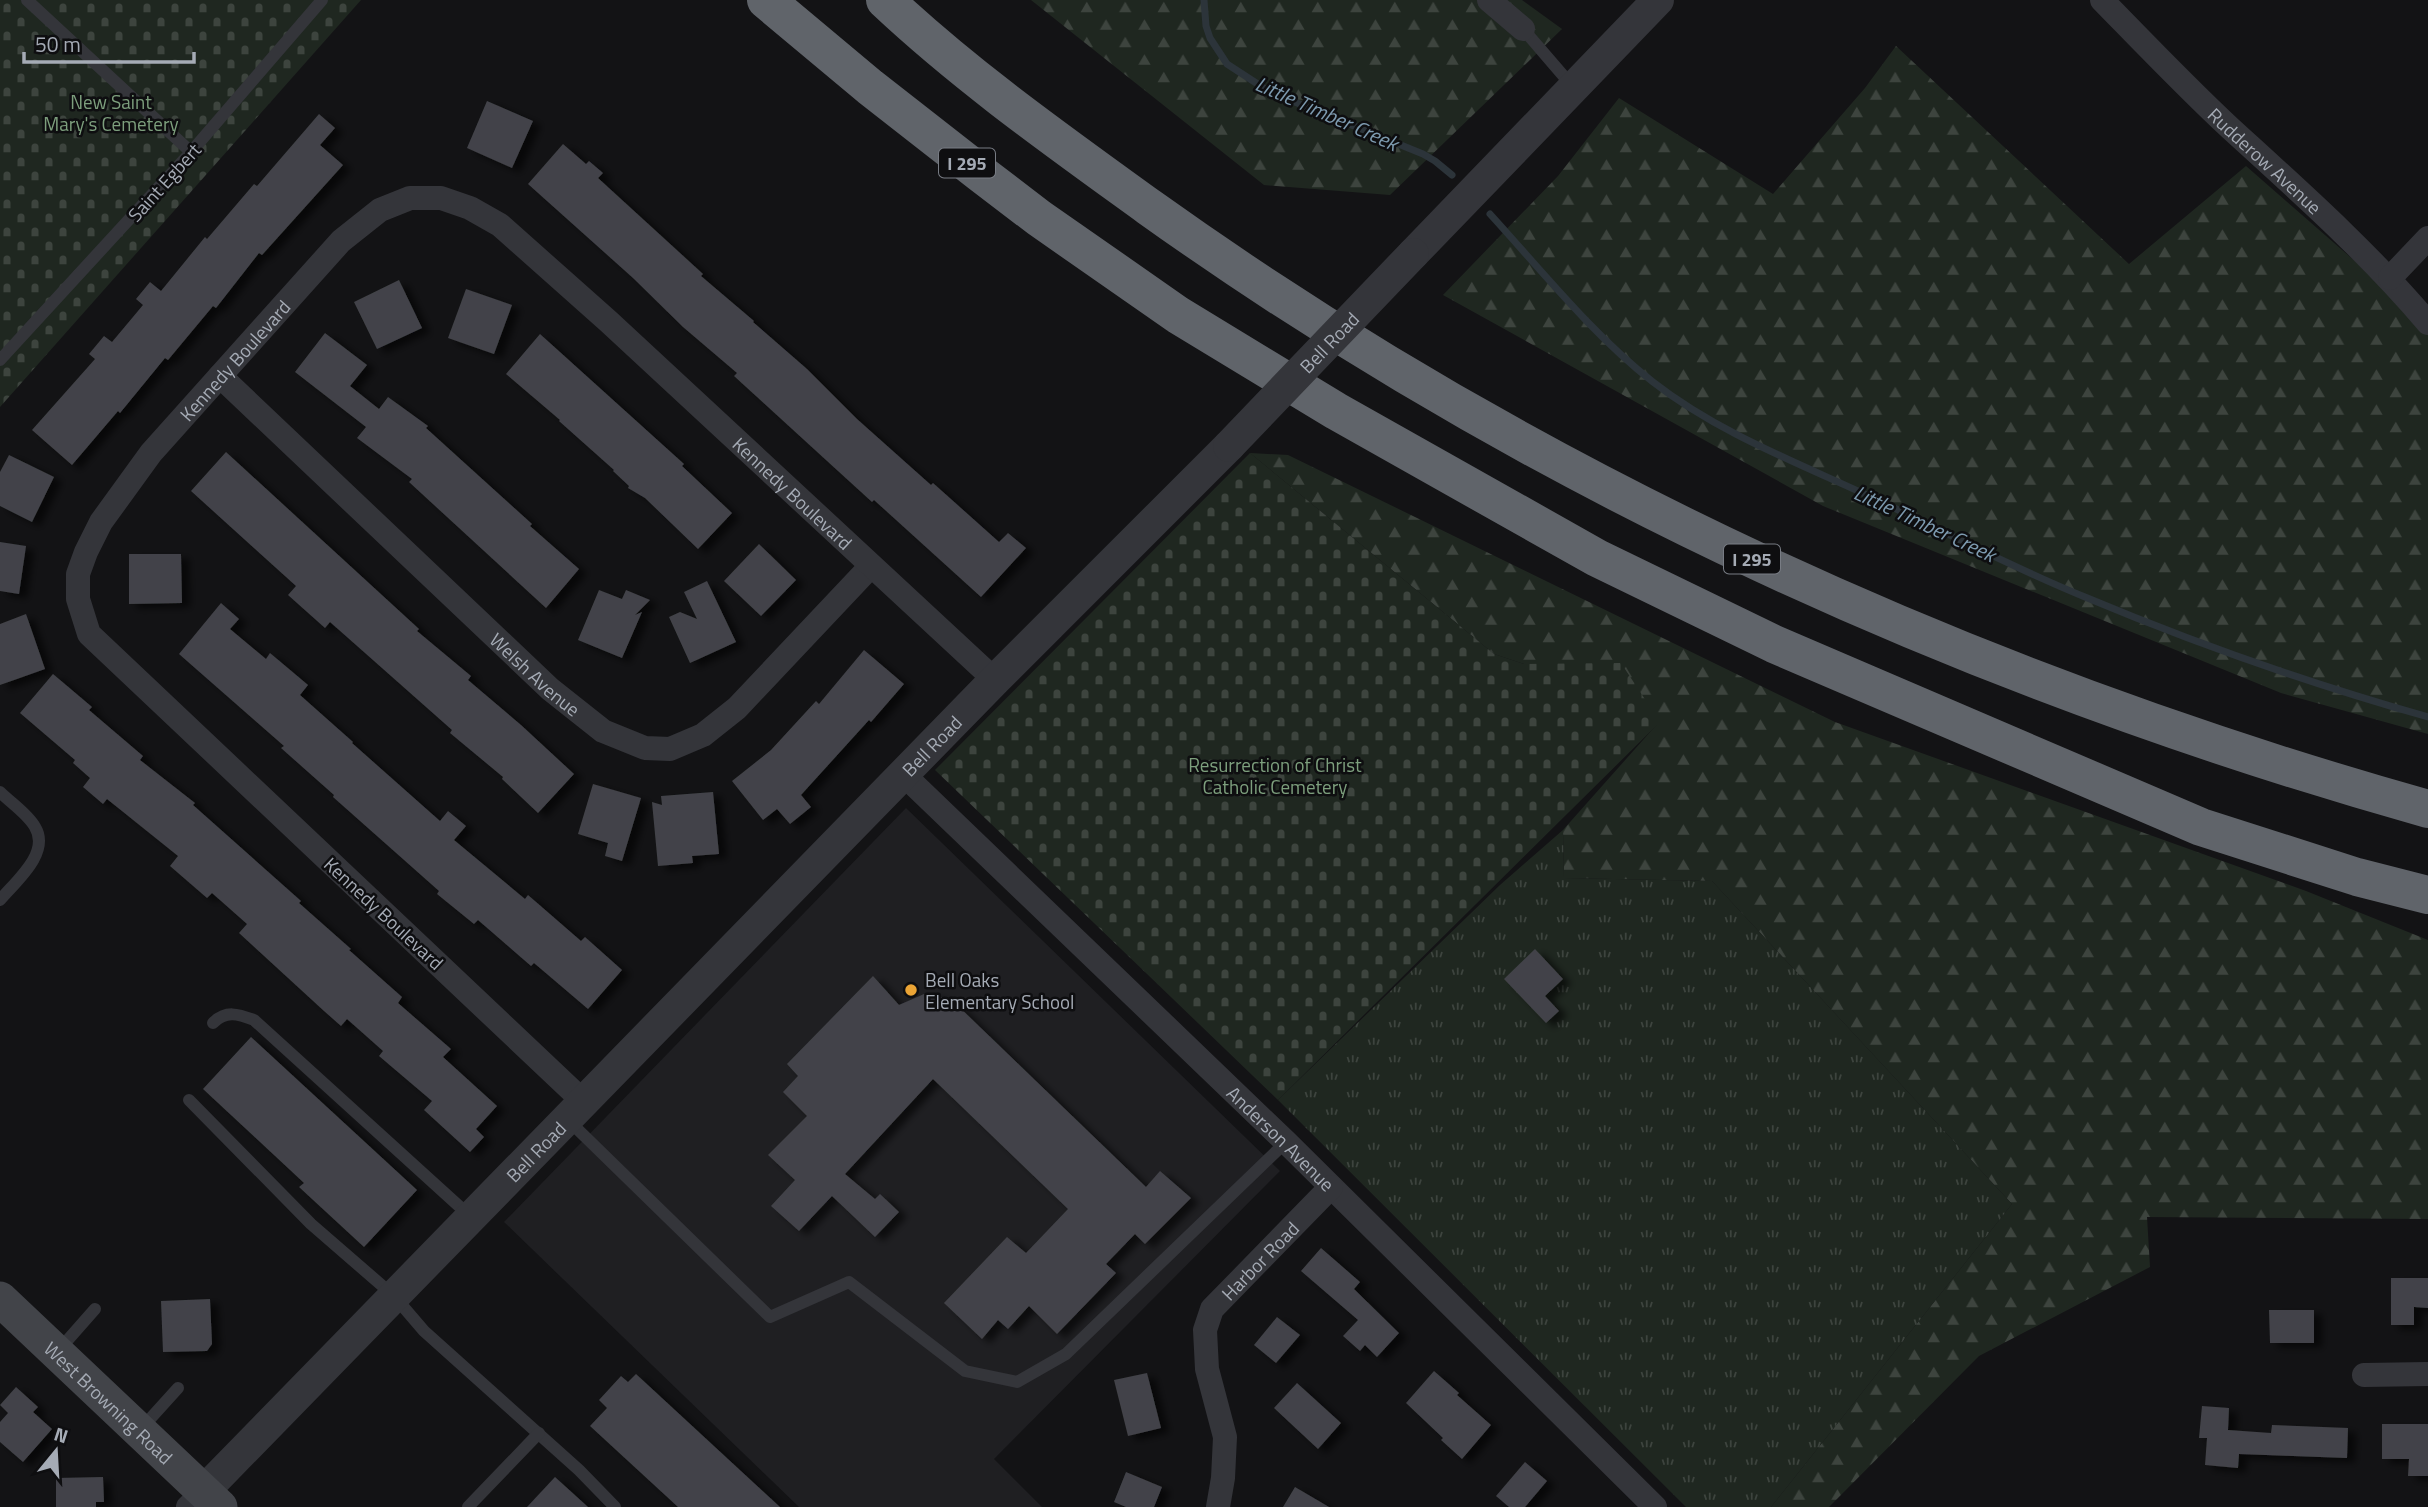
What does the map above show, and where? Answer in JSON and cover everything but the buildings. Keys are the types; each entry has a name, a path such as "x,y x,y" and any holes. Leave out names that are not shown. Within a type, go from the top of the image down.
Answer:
{"highway":[{"name":"I 295","path":"766,0 870,87 1039,218 1226,346 1347,418 1597,558 1774,644 1984,734 2325,843 2428,871"},
{"name":"I 295","path":"885,0 973,77 1197,241 1396,368 1619,493 1823,592 1941,643 2155,725 2428,809"},
{"path":"1984,734 2201,827 2357,877 2428,895"},
{"path":"2376,794 2428,803"}],"main road":[{"name":"West Browning Road","path":"0,1299 139,1430 204,1502"}],"street":[{"path":"1489,0 1523,29"},
{"name":"Bell Road","path":"204,1502 471,1217 995,680 1229,446 1658,0"},
{"name":"Rudderow Avenue","path":"2102,0 2229,127 2293,184 2390,278 2428,323"},
{"name":"Kennedy Boulevard","path":"575,1110 89,634 78,599 78,574 101,522 151,453 341,241 380,210 410,198 441,198 470,208 500,225 608,321 995,680"},
{"path":"2390,278 2428,238"},
{"name":"Welsh Avenue","path":"220,376 550,690 603,731 645,748 670,748 703,735 737,708 871,566"},
{"name":"Anderson Avenue","path":"903,774 1286,1142 1655,1507"},
{"name":"Harbor Road","path":"1218,1507 1225,1437 1207,1369 1205,1330 1212,1309 1331,1187"},
{"path":"2364,1375 2428,1374"}],"lane":[{"path":"27,0 191,152"},
{"name":"Saint Egbert","path":"0,360 191,152 323,0"},
{"path":"1523,29 1574,87"},
{"path":"0,792 36,827 39,843 36,858 0,900"},
{"path":"214,1023 226,1014 242,1015 254,1020 471,1217"},
{"path":"189,1100 311,1224 394,1297 424,1331 539,1433 615,1507"},
{"path":"575,1110 770,1317 849,1282 965,1371 1017,1382 1066,1354 1286,1142"},
{"path":"57,1353 95,1309"},
{"path":"139,1430 178,1388"},
{"path":"468,1507 539,1433"}],"shaded area":[{"name":"Bell Oaks Elementary School","path":"906,808 1280,1171 994,1459 1042,1507 799,1507 504,1222"}],"green space":[{"name":"New Saint Mary's Cemetery","path":"0,0 361,0 0,407"},
{"path":"1031,0 1522,0 1562,29 1390,195 1264,185"},
{"path":"1896,46 2129,264 2246,166 2428,325 2428,734 2281,693 1823,506 1443,295 1558,176 1619,98 1773,194 1865,88"},
{"path":"1250,453 1288,455 1835,722 2306,891 2428,940 2428,1219 2147,1217 2150,1267 1979,1356 1829,1507 1771,1507 2012,1204 1712,881 1564,878 1563,830 1659,722 1621,664 1524,664 1494,654"},
{"name":"Resurrection of Christ Catholic Cemetery","path":"1250,453 1494,654 1524,664 1621,663 1660,722 1278,1100 935,770"},
{"path":"1563,830 1564,878 1712,881 2012,1204 1771,1507 1686,1507 1278,1100 1500,885"}],"waterway":[{"name":"Little Timber Creek","path":"1204,0 1210,38 1227,64 1270,92 1423,154 1452,175"},
{"name":"Little Timber Creek","path":"1490,214 1609,344 1653,382 1737,435 2035,576 2127,614 2298,677 2428,717"}],"place":[{"name":"Bell Oaks Elementary School","path":"911,990"}]}
